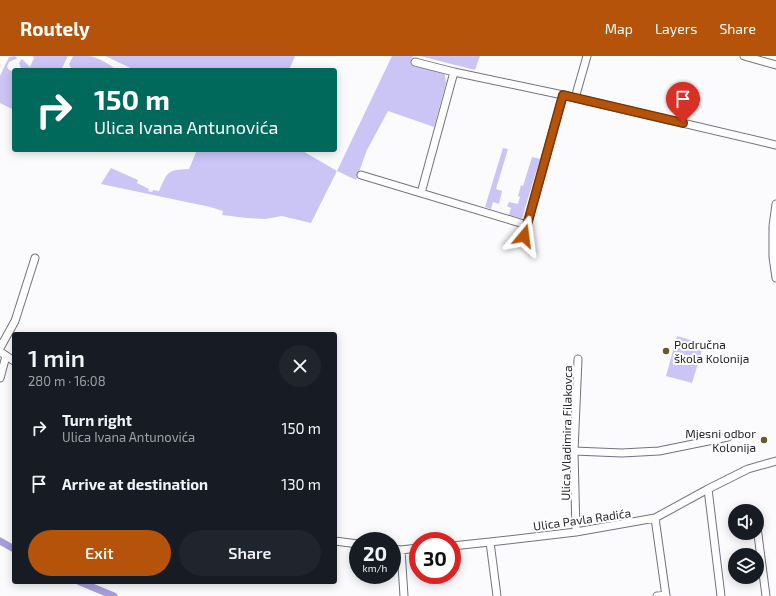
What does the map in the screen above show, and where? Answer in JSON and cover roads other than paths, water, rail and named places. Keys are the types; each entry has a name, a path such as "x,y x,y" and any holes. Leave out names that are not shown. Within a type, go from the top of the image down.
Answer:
{"street":[{"path":"575,98 587,56"},
{"path":"744,56 776,65"},
{"path":"415,62 776,145"},
{"path":"421,193 454,72"},
{"path":"524,236 563,95"},
{"path":"361,175 527,225"},
{"path":"776,204 773,226 773,257 776,278"},
{"path":"0,348 15,321 35,258"},
{"path":"0,378 3,354 12,360"},
{"name":"Ulica Vladimira Filakovca","path":"576,532 574,451 578,359"},
{"path":"574,451 622,453 659,451 728,437"},
{"name":"Ulica Pavla Radića","path":"461,545 576,532 655,518 748,469 776,460"},
{"path":"708,489 721,596"},
{"path":"655,518 666,595 657,596"},
{"path":"759,540 766,596"},
{"path":"337,541 349,543"},
{"path":"490,542 497,596"},
{"path":"404,596 401,550 409,549"}],"waterway":[{"path":"0,541 12,548"},
{"path":"85,584 114,596"}],"place":[{"name":"Područna škola Kolonija","path":"666,351"},
{"name":"Mjesni odbor Kolonija","path":"764,440"}]}
